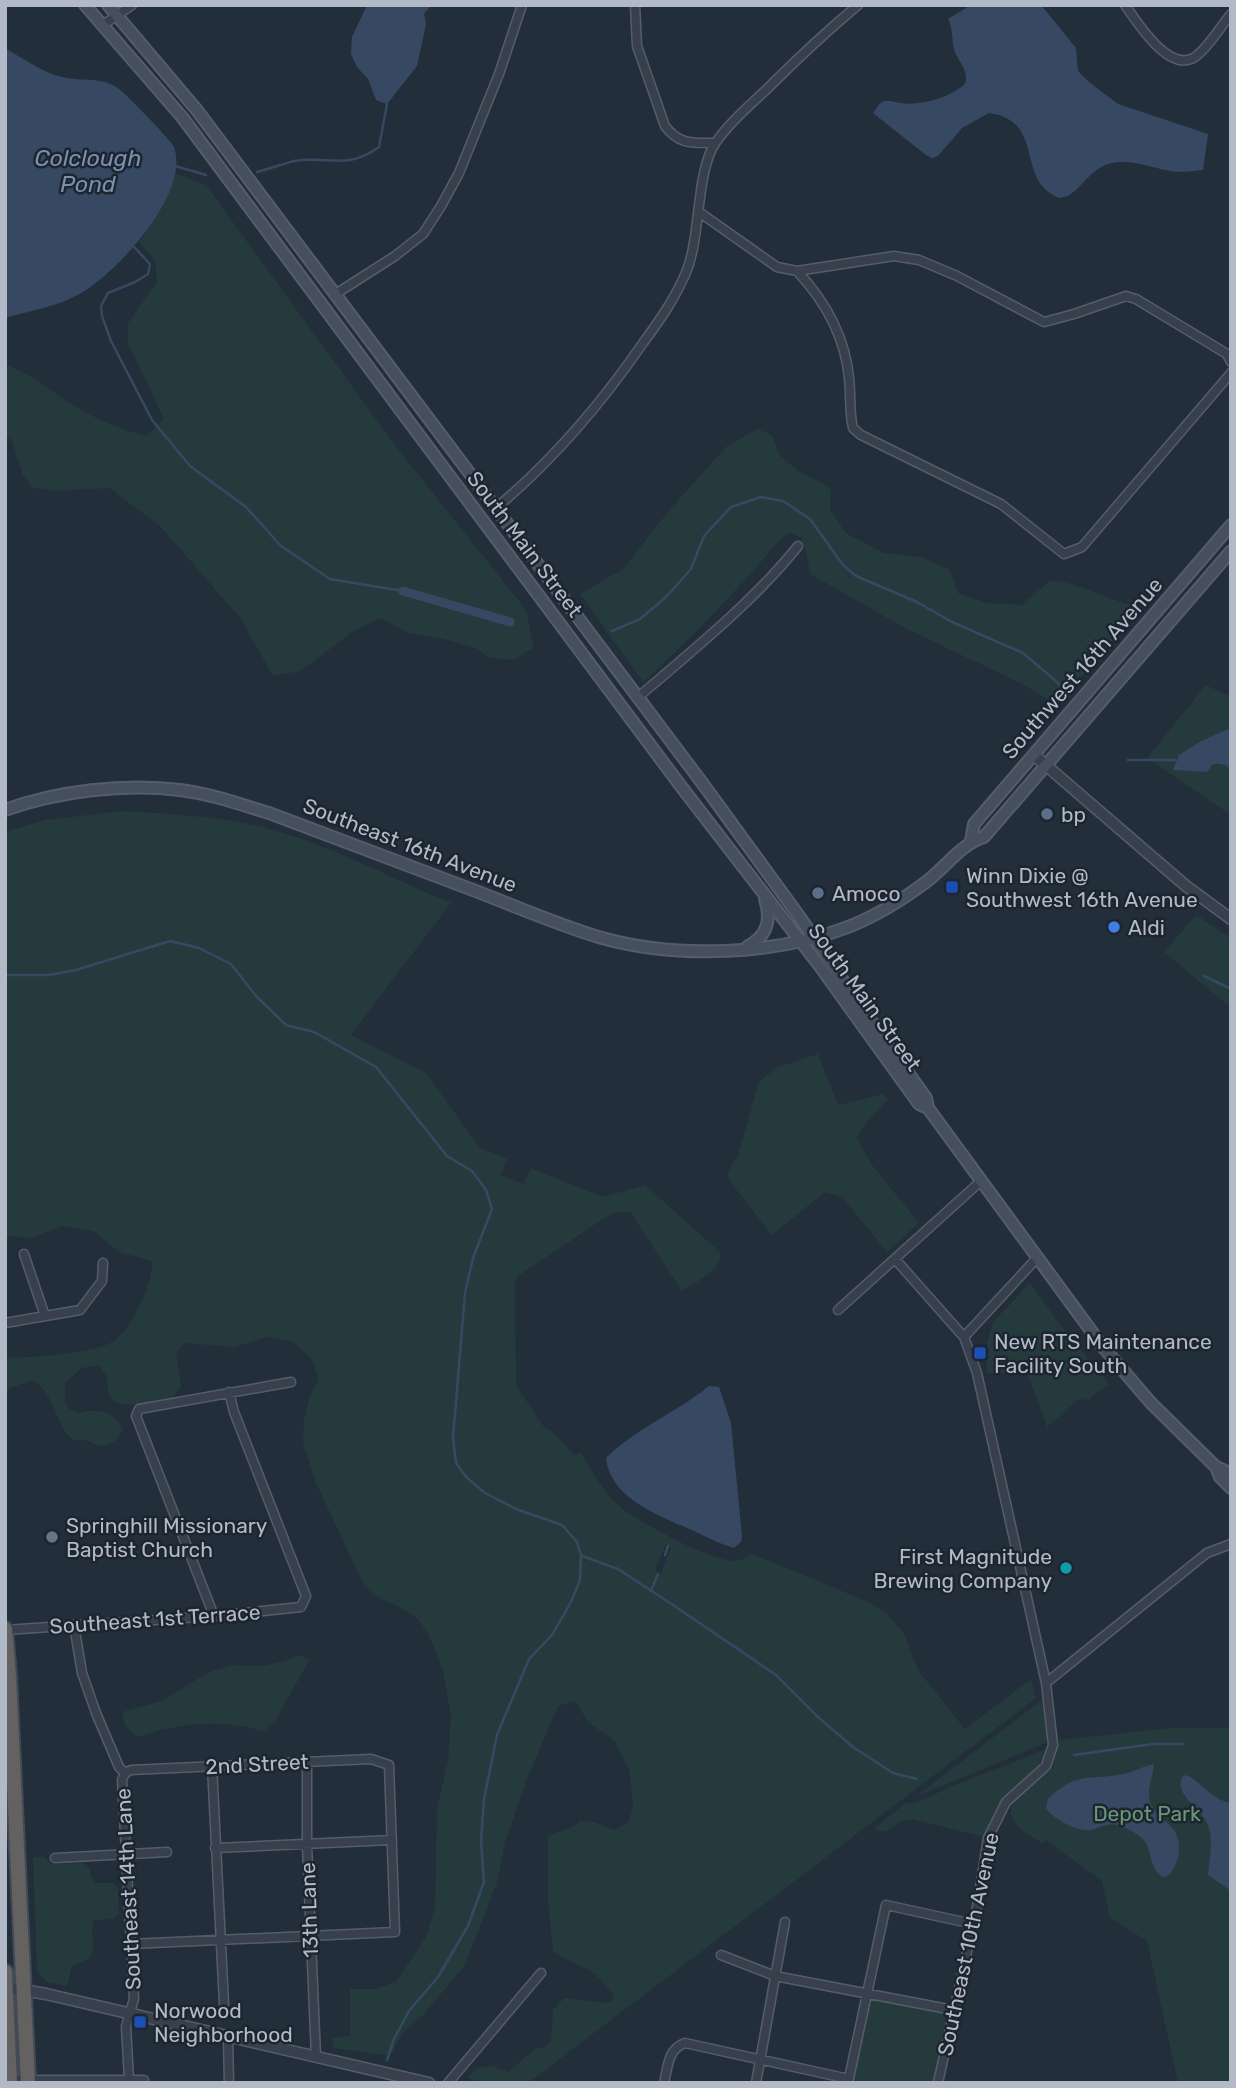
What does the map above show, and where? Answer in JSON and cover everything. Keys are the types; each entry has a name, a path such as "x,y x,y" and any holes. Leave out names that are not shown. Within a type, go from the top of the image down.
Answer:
{"highway":[{"path":"5,1629 10,1810 28,2082"},
{"path":"5,1972 10,2081"}],"main road":[{"name":"South Main Street","path":"85,5 182,117 683,789 800,940 919,1104 928,1108"},
{"name":"South Main Street","path":"108,5 195,109 700,780 926,1097 928,1108 1037,1258 1129,1378 1161,1414 1216,1467 1231,1477"},
{"path":"320,305 334,295"},
{"path":"481,517 495,509"},
{"name":"Southwest 16th Avenue","path":"971,841 974,824 1231,525"},
{"name":"Southwest 16th Avenue","path":"800,940 848,927 887,909 927,882 971,841 984,837 1231,551"},
{"path":"623,707 637,698"},
{"path":"683,789 700,780"},
{"name":"Southeast 16th Avenue","path":"5,810 33,800 82,791 178,790 220,797 269,813 603,938 674,951 741,949 800,940"},
{"path":"741,949 757,941 766,930 769,914 762,891"},
{"name":"South Main Street","path":"1216,1467 1220,1477 1231,1488"}],"street":[{"path":"103,26 132,5"},
{"path":"334,295 395,256 423,234 459,173 499,74 522,5"},
{"path":"635,5 637,46 665,126 672,136 687,142 715,144"},
{"path":"495,509 533,477 591,412 629,364 668,307 687,270 696,235 704,176 715,144 739,116 825,32 858,5"},
{"path":"1125,5 1159,49 1185,60 1194,58 1231,14"},
{"path":"699,212 777,267 797,271 894,257 911,258 957,276 1044,322 1126,296 1136,299 1227,354 1231,362"},
{"path":"797,271 819,296 839,333 848,362 853,428 861,435 1002,504 1064,554 1082,547 1231,373"},
{"path":"637,698 688,655 780,568 798,546"},
{"path":"1034,755 1186,886 1231,919"},
{"path":"838,1310 981,1181"},
{"path":"24,1254 45,1316"},
{"path":"964,1337 1037,1258"},
{"path":"895,1259 964,1337 978,1373 1046,1683 1207,1553 1230,1543"},
{"path":"5,1323 80,1310 102,1281 103,1263"},
{"path":"214,1616 136,1416 139,1409 291,1382"},
{"name":"Southeast 1st Terrace","path":"5,1629 214,1616 297,1608 304,1604 306,1596 229,1392"},
{"name":"Southeast 14th Lane","path":"74,1625 82,1673 119,1768 125,1773 122,1780 134,1999 126,2026 129,2079"},
{"name":"Southeast 10th Avenue","path":"938,2083 992,1828 1002,1807 1046,1766 1053,1745 1046,1683"},
{"name":"2nd Street","path":"125,1773 131,1770 371,1759 389,1765 392,1840"},
{"name":"13th Lane","path":"307,1762 307,1845 316,2057"},
{"path":"212,1766 224,2004"},
{"path":"131,1944 395,1932 392,1840 215,1848"},
{"path":"55,1857 167,1852"},
{"path":"664,2083 672,2051 676,2046 685,2043 848,2081 886,1905 973,1924"},
{"path":"756,2083 785,1922"},
{"path":"721,1955 775,1976 953,2010"},
{"path":"448,2083 541,1973"},
{"path":"6,1987 429,2083"},
{"path":"228,2038 229,2083"},
{"path":"10,2081 144,2080"}],"green space":[{"path":"174,173 206,185 391,440 526,610 534,647 514,660 490,658 476,648 408,633 381,618 355,630 301,671 273,676 241,619 160,526 109,488 56,491 33,488 23,475 11,438 5,435 5,364 28,375 82,410 124,430 146,436 164,419 128,343 128,323 157,282 155,260 139,242 165,201"},
{"path":"757,429 772,435 780,456 800,472 831,488 830,510 846,533 884,553 921,557 950,570 958,593 986,603 1021,605 1051,580 1142,607 1057,705 1022,684 905,628 810,574 801,537 789,533 707,620 643,682 580,594 623,569 671,508 726,447"},
{"path":"1206,685 1231,697 1231,815 1147,758"},
{"path":"122,811 194,816 248,824 314,843 451,903 351,1035 426,1073 480,1148 507,1159 501,1175 524,1184 531,1168 603,1197 645,1185 721,1253 712,1271 682,1291 630,1212 618,1212 606,1217 518,1276 515,1281 516,1385 544,1427 553,1432 574,1455 581,1453 600,1483 617,1503 632,1516 661,1532 725,1560 738,1561 750,1553 871,1603 888,1615 903,1632 918,1670 965,1729 1031,1679 1036,1698 528,2083 487,2083 467,2078 477,2068 491,2066 508,2072 536,2048 544,2048 551,2040 553,2010 564,1998 604,2003 612,2001 614,1996 594,1974 553,1951 548,1900 548,1836 580,1821 594,1822 614,1830 629,1822 633,1803 629,1769 615,1741 588,1722 575,1701 558,1706 527,1779 505,1842 497,1882 465,1965 425,2013 401,2035 390,2056 333,2048 332,2038 350,2036 350,1989 374,1989 396,1982 426,1937 435,1907 437,1808 448,1761 451,1716 443,1670 428,1633 418,1619 381,1599 364,1585 315,1481 303,1442 304,1419 310,1396 319,1379 311,1358 291,1341 267,1337 234,1347 184,1343 176,1353 181,1387 172,1397 130,1405 117,1403 109,1395 107,1377 99,1365 82,1368 65,1383 65,1401 69,1409 79,1413 105,1412 120,1423 123,1429 119,1436 110,1444 102,1446 70,1437 49,1398 32,1380 5,1390 5,1357 28,1357 91,1349 112,1342 120,1336 140,1305 149,1282 152,1261 119,1252 93,1231 62,1226 32,1238 5,1236 5,832 45,820","holes":["666,1544 671,1547 661,1574 655,1570"]},
{"path":"1196,915 1231,938 1231,1008 1164,952"},
{"path":"818,1054 838,1105 883,1094 888,1099 857,1138 872,1165 919,1223 887,1252 842,1197 825,1192 772,1235 728,1175 738,1156 759,1082 776,1068"},
{"path":"1030,1283 1057,1321 1109,1384 1088,1400 1079,1399 1047,1427 1025,1367 1005,1373 987,1373 987,1343 993,1322"},
{"path":"299,1655 310,1659 276,1719 264,1731 230,1725 200,1724 170,1728 137,1737 125,1725 122,1712 161,1701 209,1672 234,1665 264,1666"},
{"path":"1042,1700 1048,1742 915,1797"},
{"name":"Depot Park","path":"1170,1728 1231,1728 1231,2083 1178,2083 1147,1941 1110,1918 1102,1881 1046,1840 1043,1844 1024,1832 1012,1816 1012,1802 1049,1769 1059,1740"},
{"path":"1047,1749 1035,1770 1000,1803 984,1837 912,1819 902,1821 885,1832 873,1829 906,1803 915,1803"},
{"path":"33,1857 45,1857 51,1864 83,1863 89,1868 94,1883 114,1883 118,1889 119,1913 114,1918 93,1921 92,1954 72,1966 67,1986 47,1982 37,1971"},
{"path":"874,1999 944,2014 946,2021 933,2083 853,2083 870,2003"}],"water":[{"path":"367,5 431,5 424,14 426,24 417,66 387,104 376,100 368,79 357,67 351,54 352,37"},
{"path":"971,5 1041,5 1076,48 1078,71 1089,82 1118,104 1208,134 1203,170 1175,172 1134,163 1112,163 1096,171 1073,193 1060,198 1046,190 1038,179 1025,139 1018,127 1007,118 989,113 962,128 938,156 932,158 926,155 873,113 884,101 909,104 926,102 943,97 965,84 965,71 955,52 948,19"},
{"name":"Colclough Pond","path":"5,48 56,75 106,82 119,89 174,147 176,165 172,186 162,206 149,227 117,264 86,290 67,300 5,318"},
{"path":"1231,728 1231,769 1225,765 1213,764 1207,772 1173,770 1179,755 1201,741"},
{"path":"709,1386 719,1387 731,1423 742,1536 741,1542 734,1548 640,1505 617,1485 606,1458 630,1438"},
{"path":"1154,1764 1150,1801 1157,1813 1174,1830 1179,1847 1177,1860 1168,1876 1159,1874 1153,1866 1146,1843 1129,1829 1110,1824 1091,1830 1079,1829 1060,1821 1046,1809 1048,1799 1067,1784 1083,1779 1123,1774"},
{"path":"1184,1775 1195,1780 1216,1797 1231,1803 1231,1891 1208,1875 1210,1831 1205,1819 1181,1788"}],"waterway":[{"path":"257,172 294,161 337,161 367,154 379,147 387,104"},
{"path":"175,166 206,175"},
{"path":"134,247 150,264 148,274 108,293 101,306 102,316 111,341 152,420 190,466 246,507 281,546 330,579 403,591"},
{"path":"612,631 640,619 666,597 691,569 704,536 731,507 761,497 783,501 810,519 843,565 856,576 1023,653 1064,688"},
{"path":"403,591 510,622"},
{"path":"1128,760 1175,760"},
{"path":"5,975 49,975 76,970 170,941 199,948 231,964 256,996 286,1025 314,1032 376,1067 447,1156 472,1171 486,1190 492,1209 473,1258 465,1293 453,1438 456,1463 466,1477 485,1493 516,1509 562,1525 577,1542 581,1555 580,1580 552,1635 529,1659 497,1735 484,1799 481,1841 484,1882 468,1926 438,1977 409,2011 394,2039 387,2060"},
{"path":"1204,976 1231,989"},
{"path":"665,1555 668,1546"},
{"path":"582,1556 618,1569 670,1603 776,1675 853,1747 893,1773 917,1779"},
{"path":"651,1591 658,1574"},
{"path":"1074,1755 1153,1744 1184,1744"}],"place":[{"name":"bp","path":"1047,814"},
{"name":"Winn Dixie @ Southwest 16th Avenue","path":"952,887"},
{"name":"Amoco","path":"818,893"},
{"name":"Aldi","path":"1114,927"},
{"name":"New RTS Maintenance Facility South","path":"980,1353"},
{"name":"Springhill Missionary Baptist Church","path":"52,1537"},
{"name":"First Magnitude Brewing Company","path":"1066,1568"},
{"name":"Norwood Neighborhood","path":"140,2022"}]}
